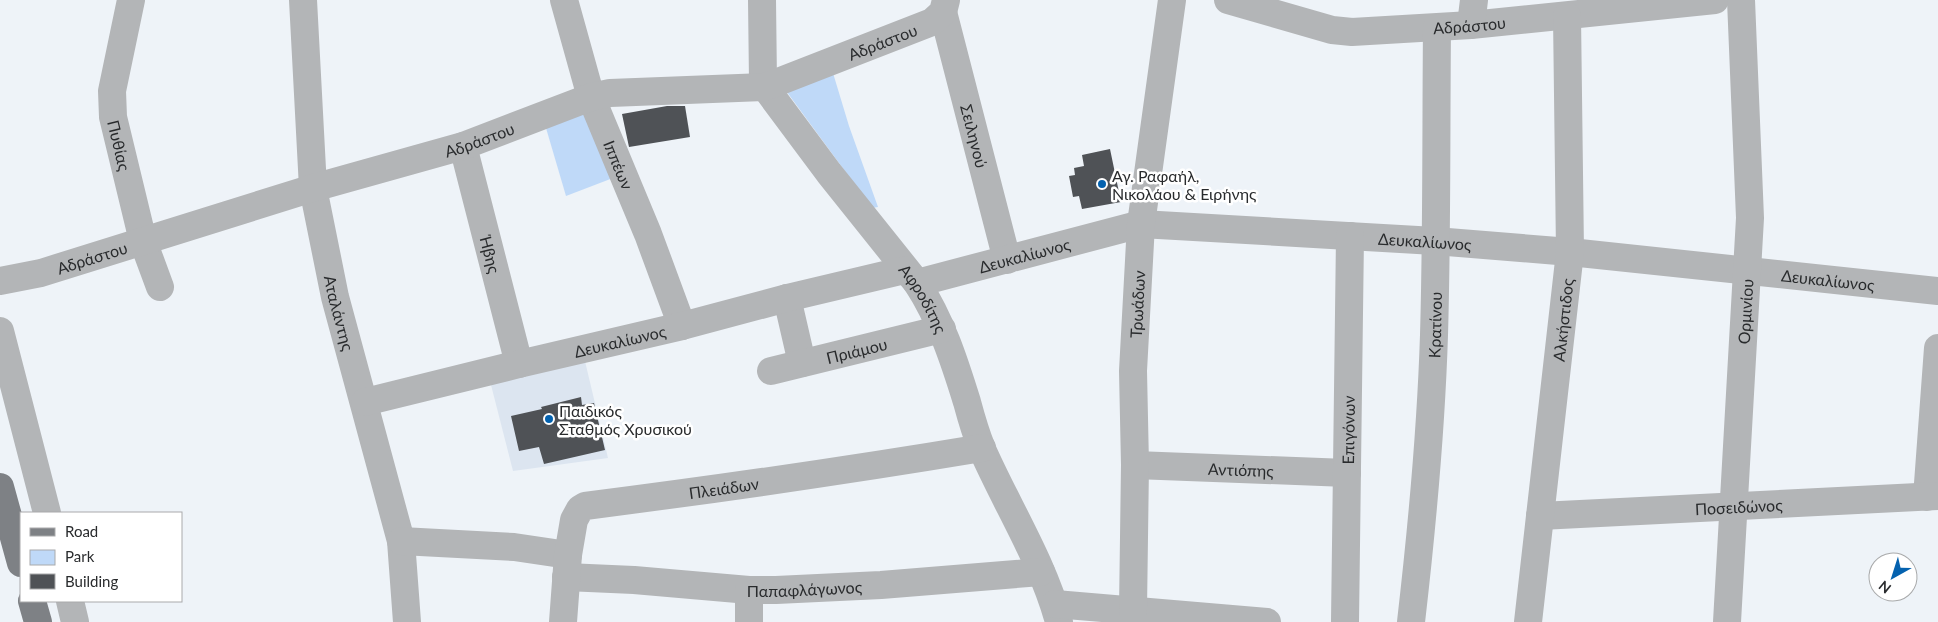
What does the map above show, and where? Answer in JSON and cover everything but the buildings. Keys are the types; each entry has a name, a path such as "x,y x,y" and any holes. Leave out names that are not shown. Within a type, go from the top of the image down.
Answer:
{"main road":[{"path":"0,487 20,559"},
{"path":"32,602 38,622"}],"street":[{"name":"Πυθίας","path":"131,0 112,91 112,117 143,241 160,287"},
{"name":"Αταλάντης","path":"303,0 313,188 335,297 365,402 401,541 407,622"},
{"name":"Ιππέων","path":"564,0 591,97 648,234 682,326"},
{"name":"Αφροδίτης","path":"762,0 762,77 765,87 929,302 942,329 982,448 1041,572 1057,613"},
{"name":"Τρωάδων","path":"1133,610 1135,465 1133,371 1141,224 1172,0"},
{"name":"Αδράστου","path":"1228,0 1270,6 1332,30 1352,32 1437,28 1472,13 1567,16 1714,0"},
{"name":"Ορμινίου","path":"1727,622 1750,218 1749,157 1741,0"},
{"name":"Αδράστου","path":"0,281 41,273 313,188 463,146 591,97 610,93 765,87 932,22 945,6"},
{"name":"Σειληνού","path":"945,6 1006,260"},
{"name":"Αλκήστιδος","path":"1528,622 1570,252 1567,16"},
{"name":"Κρατίνου","path":"1411,622 1421,535 1434,336 1437,28"},
{"name":"Ήβης","path":"463,146 519,364"},
{"name":"Δευκαλίωνος","path":"365,402 682,326 787,298 1006,260 1141,224 1435,241 1570,252 1938,291"},
{"name":"Επιγόνων","path":"1345,622 1350,236"},
{"path":"787,298 802,363"},
{"name":"Πριάμου","path":"771,371 942,329"},
{"path":"0,331 47,512"},
{"path":"1933,497 1938,348"},
{"name":"Πλειάδων","path":"563,622 567,566 576,515 585,506 878,466 982,448"},
{"name":"Αντιόπης","path":"1135,465 1347,473"},
{"name":"Ποσειδώνος","path":"1540,516 1933,497"},
{"name":"Παπαφλάγωνος","path":"401,541 514,547 567,566 634,580 749,590 881,585 1041,572"},
{"path":"749,590 749,622"},
{"path":"70,602 75,622"},
{"path":"1057,613 1133,610 1267,622"}],"shaded area":[{"name":"Παιδικός Σταθμός Χρυσικού","path":"584,357 608,458 513,471 490,381"}],"green space":[{"path":"833,73 849,126 878,207 872,208 784,88"},
{"path":"589,111 613,178 566,196 546,128"}],"place":[{"name":"Αγ. Ραφαήλ, Νικολάου & Ειρήνης","path":"1102,184"},
{"name":"Παιδικός Σταθμός Χρυσικού","path":"549,419"}]}
